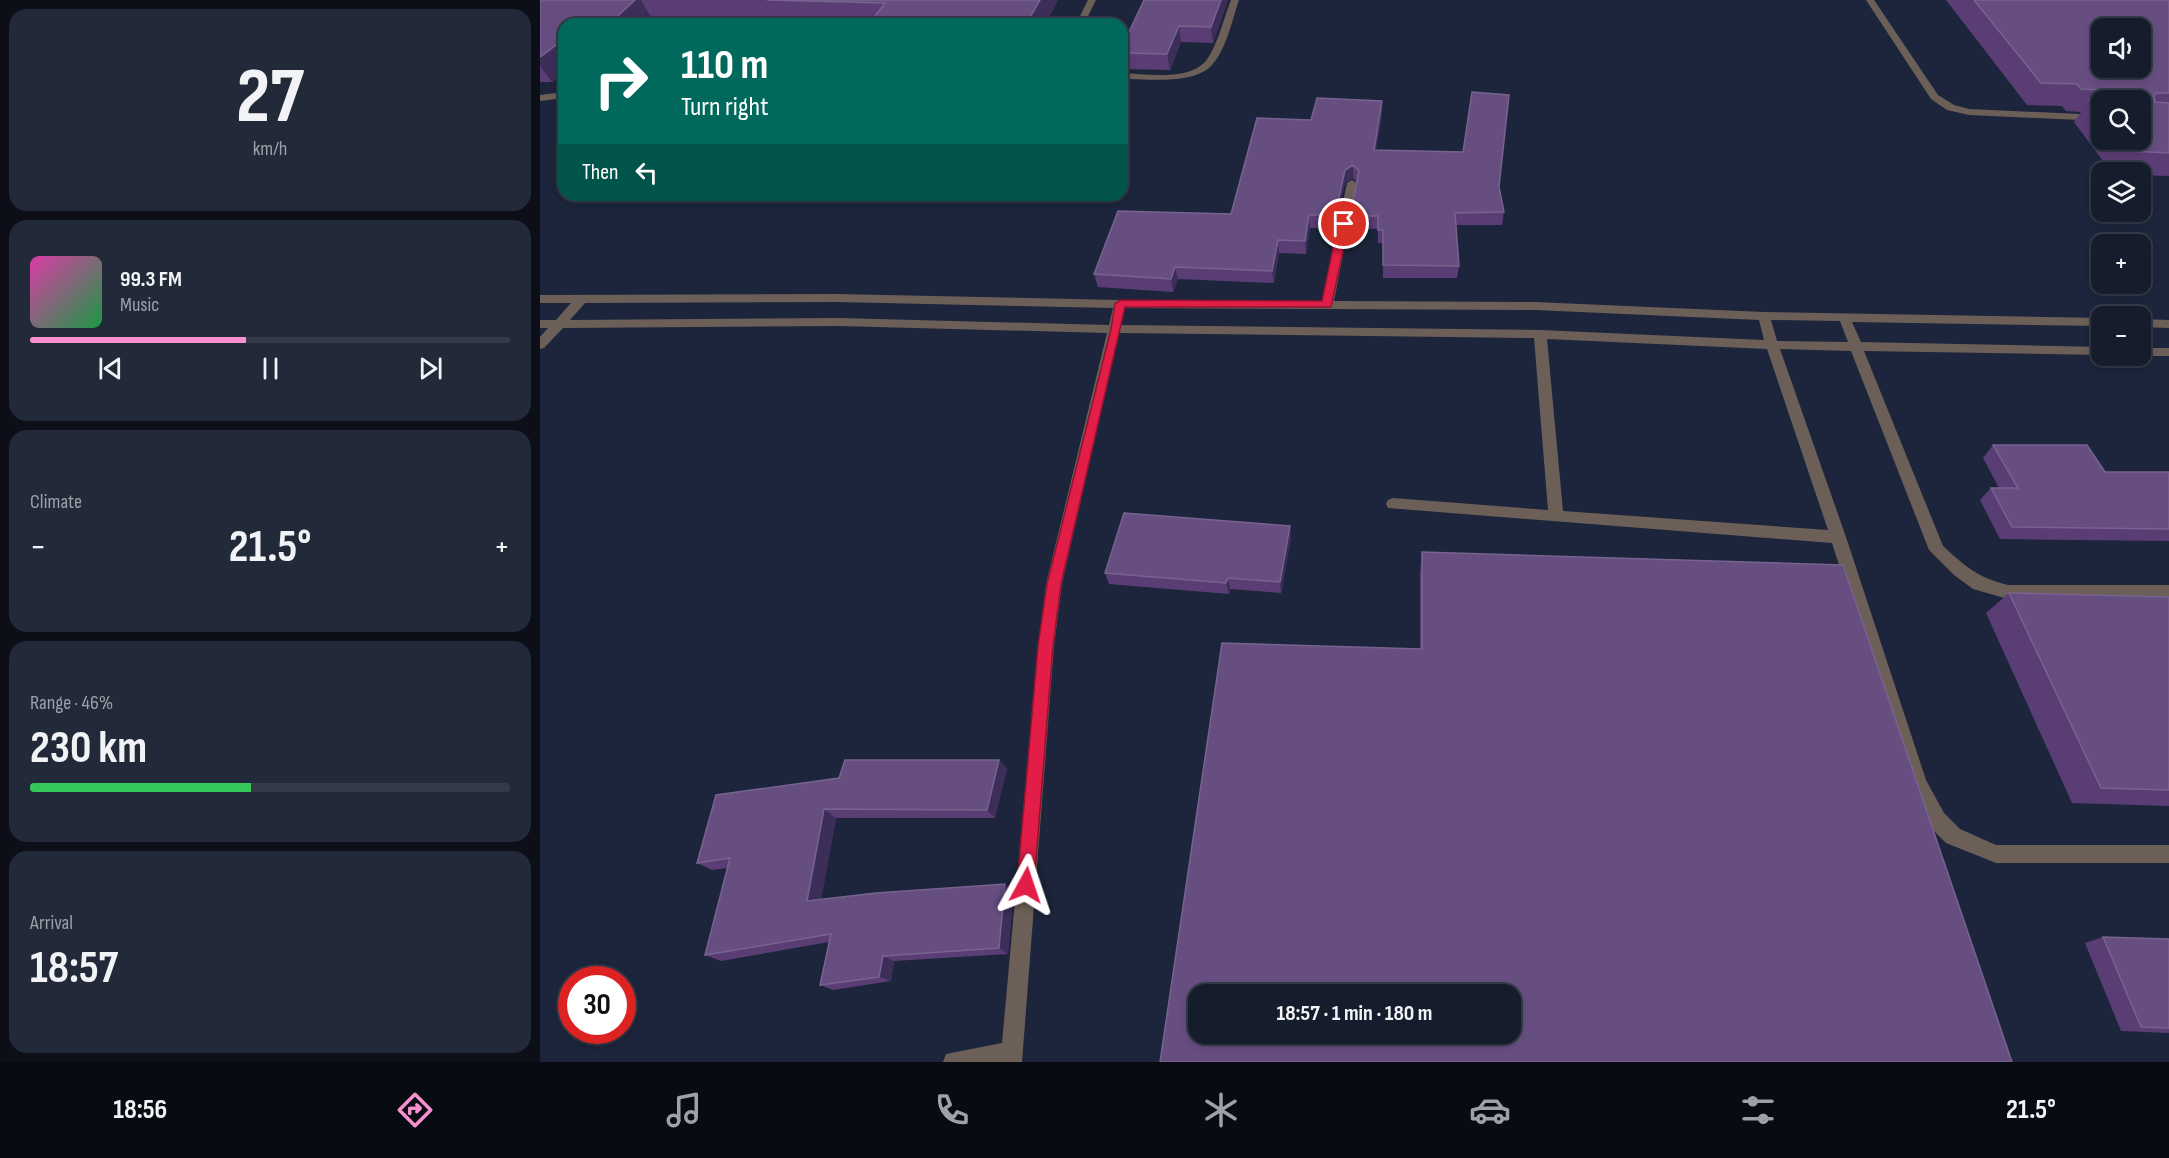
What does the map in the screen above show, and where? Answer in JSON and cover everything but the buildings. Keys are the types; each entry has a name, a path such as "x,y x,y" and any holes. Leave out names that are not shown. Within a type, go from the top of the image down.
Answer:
{"street":[{"path":"1083,18 1092,0"},
{"path":"1128,75 1176,76 1194,72 1207,64 1235,0"},
{"path":"1870,0 1934,97 1943,105 1969,112 2091,118"},
{"path":"540,98 558,96"},
{"path":"1327,304 1352,183"},
{"path":"540,299 837,298 1120,304 1535,306 1764,316 2091,322"},
{"path":"540,345 581,300"},
{"path":"954,1062 1011,1057 1046,646 1054,584 1116,329 1120,304"},
{"path":"1764,316 1918,783 1937,820 1953,836 1996,854 2169,854"},
{"path":"1844,316 1937,550 1959,570 1979,584 2008,592 2169,592"},
{"path":"540,324 839,322 1116,329 1540,334 1772,345 2091,351"},
{"path":"2151,323 2169,324"},
{"path":"1540,334 1556,515"},
{"path":"2151,352 2169,352"},
{"path":"1393,504 1838,537"}],"route":[{"path":"1026,885 1046,646 1054,584 1116,329 1120,304 1327,304 1344,224"}]}
